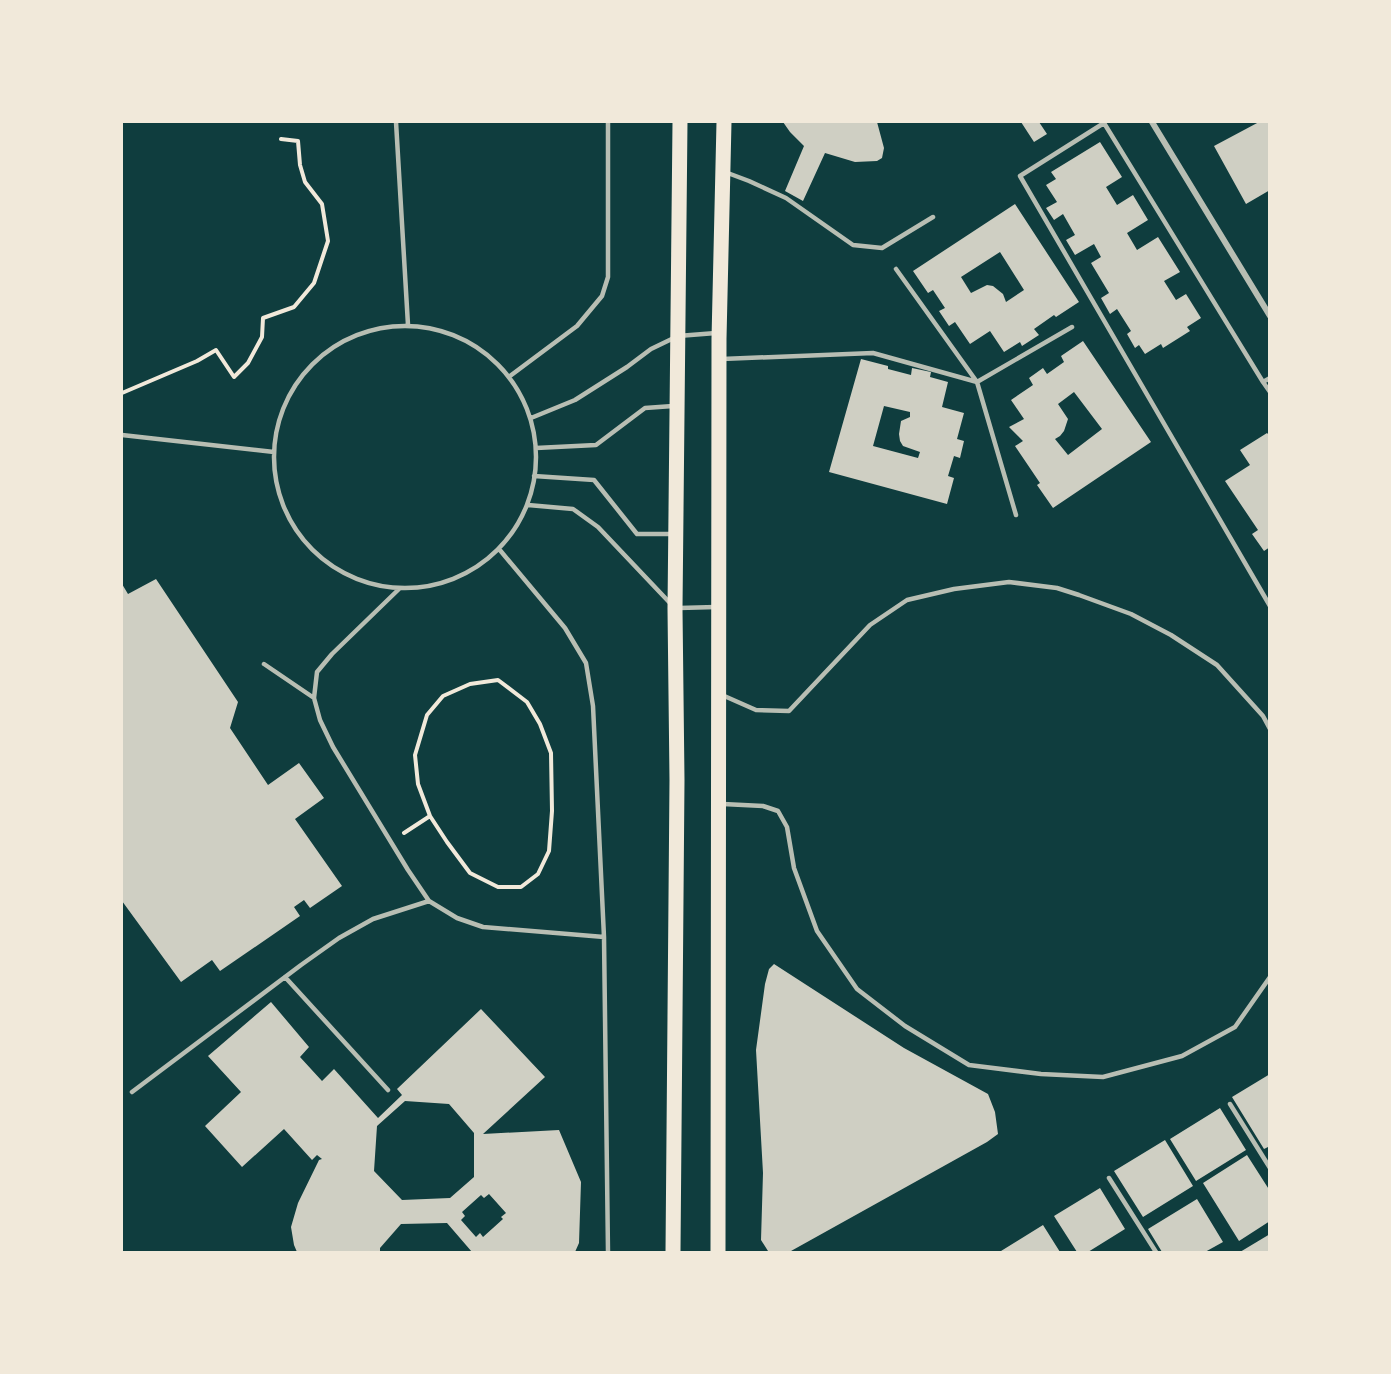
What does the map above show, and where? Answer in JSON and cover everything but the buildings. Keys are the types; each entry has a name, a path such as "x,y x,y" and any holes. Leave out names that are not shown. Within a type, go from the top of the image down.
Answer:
{"main road":[{"path":"673,1252 677,780 675,609 680,122"},
{"path":"718,1252 720,333 724,122"}],"street":[{"path":"1152,122 1269,316"}],"lane":[{"path":"396,122 408,325"},
{"path":"510,376 577,326 602,297 608,277 608,122"},
{"path":"1269,393 1104,123 1020,176 1269,606"},
{"path":"723,171 786,198 853,245 882,248 933,217"},
{"path":"896,269 977,382 1016,515"},
{"path":"408,325 447,332 456,336 482,349 510,376 523,396 531,418 537,462 528,505 516,529 499,549 470,572 453,579 436,585 399,589 358,581 322,560 295,530 278,493 274,452 282,411 302,376 331,348 368,331 408,325"},
{"path":"720,359 873,353 977,382 1072,327"},
{"path":"531,418 575,400 651,349 678,336 720,333"},
{"path":"1263,382 1269,378"},
{"path":"536,448 596,445 645,408 677,406"},
{"path":"122,435 274,452"},
{"path":"534,476 594,480 637,534 676,534"},
{"path":"528,505 573,509 598,527 675,609 719,607"},
{"path":"499,549 565,628 586,663 593,706 604,937 608,1252"},
{"path":"719,694 756,710 789,711 870,625 907,600 954,589 1010,582 1057,588 1079,595 1131,614 1171,635 1216,665 1263,716 1269,729"},
{"path":"399,589 332,654 317,672 314,698 320,720 333,747 429,901 457,918 483,927 604,937"},
{"path":"264,664 314,698"},
{"path":"719,803 763,806 778,811 787,827 794,868 817,931 857,989 905,1026 969,1065 1041,1074 1103,1077 1182,1056 1235,1027 1269,977"},
{"path":"132,1092 339,938 373,919 429,901"},
{"path":"285,977 388,1090"},
{"path":"1230,1104 1269,1168"},
{"path":"1109,1178 1156,1252"}],"path":[{"path":"122,393 197,361 216,350 234,377 248,363 262,337 263,318 294,306 315,283 328,241 322,204 305,182 300,165 298,141 281,139"},
{"path":"498,680 527,702 540,724 550,753 552,811 549,851 538,874 521,887 498,887 470,873 430,816 418,784 415,755 427,716 443,696 470,684 498,680"},
{"path":"391,842 430,816"}]}
